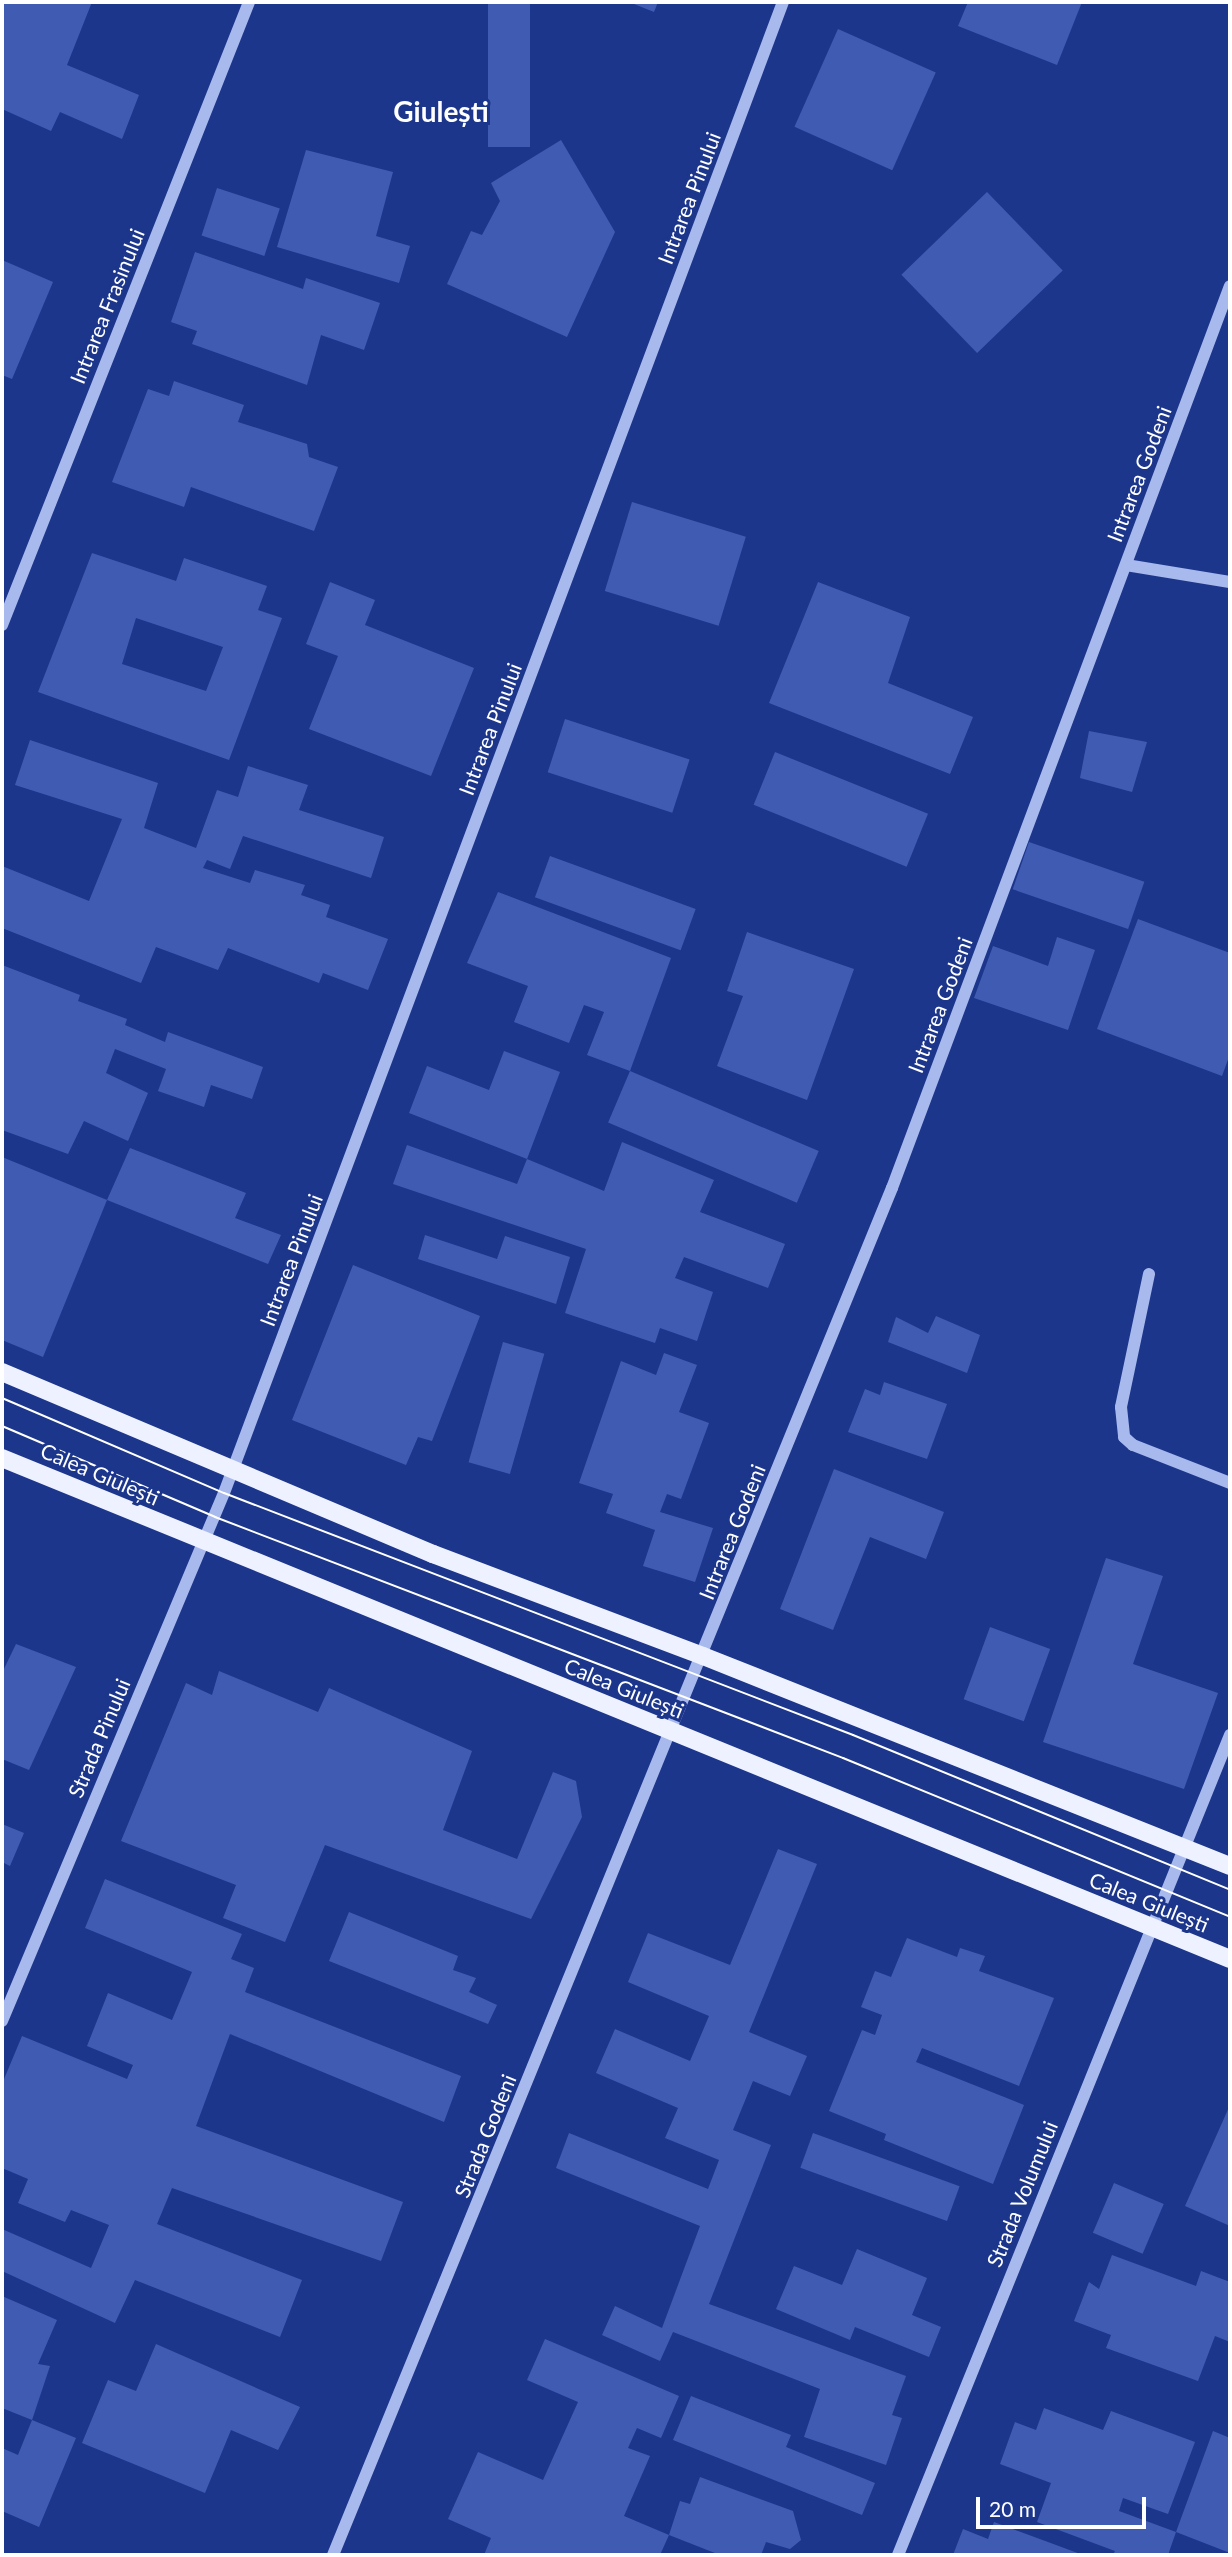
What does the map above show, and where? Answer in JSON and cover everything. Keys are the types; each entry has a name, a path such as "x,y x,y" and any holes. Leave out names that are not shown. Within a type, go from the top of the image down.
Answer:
{"main road":[{"path":"2,1372 433,1554 703,1656 1230,1866"},
{"name":"Calea Giulești","path":"2,1458 204,1543 1230,1959"}],"street":[{"name":"Intrarea Frasinului","path":"2,625 249,2"},
{"name":"Intrarea Pinului","path":"233,1470 783,2"},
{"name":"Intrarea Godeni","path":"672,1731 892,1188 1230,286"},
{"path":"1126,565 1230,582"},
{"path":"1149,1274 1121,1407 1124,1437 1132,1446 1230,1483"},
{"name":"Strada Pinului","path":"2,2021 233,1470"},
{"name":"Strada Godeni","path":"333,2555 672,1731"},
{"name":"Strada Volumului","path":"898,2555 1149,1927 1230,1735"}],"building":[{"path":"2,2 92,2 67,65 139,95 122,139 60,112 51,131 2,109"},
{"path":"488,2 530,2 530,147 488,147"},
{"path":"629,2 658,2 654,12"},
{"path":"968,2 1082,2 1057,65 958,26"},
{"path":"838,29 936,73 892,170 794,127"},
{"path":"561,140 615,232 567,337 447,284 471,231 482,235 500,201 491,183"},
{"path":"306,150 393,172 376,236 410,246 399,283 277,247"},
{"path":"217,188 280,208 264,256 202,236"},
{"path":"987,192 1063,270 977,353 901,275"},
{"path":"195,252 303,289 306,278 380,303 364,350 321,335 307,385 192,344 197,331 171,322"},
{"path":"2,260 53,282 12,379 2,375"},
{"path":"174,381 244,405 238,422 307,444 309,457 338,467 314,531 191,487 184,507 112,482 148,389 169,396"},
{"path":"632,502 746,537 719,626 605,591"},
{"path":"92,553 176,581 184,558 267,586 258,610 282,618 229,760 38,692","holes":["136,618 223,647 206,691 122,664"]},
{"path":"330,582 375,600 365,625 474,668 431,776 309,729 338,656 306,644"},
{"path":"818,582 910,617 888,683 973,717 950,774 769,703"},
{"path":"565,719 690,759 672,813 548,772"},
{"path":"1089,731 1147,742 1132,792 1080,778"},
{"path":"30,740 158,783 144,828 196,848 217,790 238,797 248,766 308,785 299,810 384,837 371,878 243,836 230,869 207,860 203,868 250,883 255,870 305,885 301,895 330,905 326,917 388,939 368,990 323,973 319,983 228,948 218,970 156,947 141,983 2,928 2,866 89,901 122,819 15,785"},
{"path":"775,752 928,814 907,867 754,805"},
{"path":"1029,842 1144,882 1128,929 1013,889"},
{"path":"550,856 696,909 681,950 535,897"},
{"path":"498,892 671,958 630,1071 587,1055 604,1012 584,1005 569,1043 514,1022 528,986 467,963"},
{"path":"1138,919 1230,953 1230,1054 1222,1076 1097,1029"},
{"path":"747,932 854,969 807,1100 717,1066 743,996 727,991"},
{"path":"1057,937 1095,950 1068,1030 974,998 993,946 1048,966"},
{"path":"2,965 80,995 78,1001 127,1019 125,1025 165,1042 168,1032 263,1067 252,1099 211,1085 204,1107 158,1091 166,1069 115,1049 106,1073 148,1093 128,1141 84,1121 68,1154 2,1130"},
{"path":"504,1051 560,1072 527,1159 409,1113 427,1066 489,1090"},
{"path":"630,1071 819,1151 797,1203 608,1123"},
{"path":"622,1142 714,1180 700,1212 785,1244 768,1288 684,1257 675,1278 713,1292 697,1341 660,1328 655,1343 565,1313 586,1249 393,1184 407,1145 517,1184 527,1159 604,1191"},
{"path":"130,1148 246,1193 235,1218 281,1235 268,1264 107,1200"},
{"path":"2,1157 107,1200 43,1357 2,1340"},
{"path":"425,1235 497,1259 505,1236 570,1257 556,1304 418,1259"},
{"path":"353,1265 480,1316 432,1441 418,1437 406,1465 292,1420"},
{"path":"936,1316 980,1335 967,1373 888,1342 896,1317 928,1333"},
{"path":"503,1342 544,1354 510,1474 469,1462"},
{"path":"664,1353 697,1365 679,1412 709,1423 681,1499 667,1494 660,1512 713,1528 695,1582 643,1566 655,1530 606,1513 613,1494 579,1483 621,1361 656,1375"},
{"path":"884,1382 947,1404 927,1459 848,1432 865,1389 880,1395"},
{"path":"834,1469 944,1512 926,1559 870,1537 833,1630 780,1609"},
{"path":"1106,1558 1163,1576 1133,1664 1218,1693 1184,1789 1043,1742"},
{"path":"990,1627 1050,1649 1024,1721 964,1699"},
{"path":"16,1644 76,1667 29,1770 2,1759 2,1673"},
{"path":"219,1671 318,1712 329,1688 472,1751 443,1830 517,1859 553,1772 576,1781 582,1817 531,1919 325,1845 285,1942 223,1918 236,1885 121,1841 186,1683 212,1695"},
{"path":"2,1824 24,1833 10,1866 2,1862"},
{"path":"778,1849 817,1864 749,2032 807,2056 790,2096 753,2081 733,2130 771,2145 709,2304 906,2376 892,2415 902,2418 886,2465 804,2437 820,2389 673,2332 660,2361 602,2335 615,2306 662,2328 700,2226 556,2168 569,2133 708,2189 719,2160 665,2138 678,2108 596,2073 615,2029 690,2061 709,2016 628,1982 648,1933 730,1965"},
{"path":"105,1879 242,1934 231,1959 254,1968 245,1992 461,2076 444,2122 230,2034 196,2126 403,2202 381,2261 172,2188 157,2224 302,2280 280,2337 135,2280 115,2323 2,2271 2,2229 91,2268 109,2225 71,2210 65,2222 18,2203 28,2179 2,2168 2,2084 22,2036 127,2079 133,2065 87,2046 108,1993 172,2020 192,1972 85,1928"},
{"path":"349,1912 458,1956 453,1970 476,1978 469,1992 497,2005 488,2024 329,1961"},
{"path":"907,1938 957,1957 960,1948 985,1956 979,1971 1054,1998 1019,2086 922,2048 916,2062 1024,2105 993,2184 884,2140 886,2134 829,2111 862,2030 875,2035 882,2015 861,2007 875,1971 891,1977"},
{"path":"1230,2105 1230,2226 1185,2206"},
{"path":"813,2133 960,2186 947,2221 800,2168"},
{"path":"1114,2183 1164,2204 1143,2254 1093,2233"},
{"path":"857,2249 927,2278 912,2315 941,2327 929,2357 855,2327 850,2340 776,2309 794,2266 842,2285"},
{"path":"1112,2255 1196,2286 1201,2271 1230,2282 1230,2342 1215,2336 1198,2381 1106,2348 1111,2335 1074,2321 1089,2282 1099,2289"},
{"path":"2,2296 57,2320 38,2364 50,2366 32,2420 2,2408"},
{"path":"545,2339 679,2396 661,2438 637,2428 628,2448 650,2456 624,2516 669,2535 660,2555 484,2555 491,2538 448,2519 478,2452 543,2480 578,2402 527,2380"},
{"path":"156,2344 300,2407 278,2450 231,2430 205,2493 82,2443 108,2380 136,2391"},
{"path":"691,2396 791,2435 786,2447 875,2483 862,2515 673,2440"},
{"path":"1044,2408 1103,2430 1111,2411 1195,2442 1168,2514 1123,2498 1119,2511 1176,2532 1168,2555 1113,2555 1115,2551 1037,2522 1051,2483 1000,2464 1015,2422 1036,2430"},
{"path":"32,2420 76,2438 39,2527 2,2511 2,2448 18,2455"},
{"path":"1213,2431 1230,2438 1230,2553 1176,2532"},
{"path":"700,2477 793,2511 801,2540 790,2549 766,2542 761,2555 720,2555 669,2535 680,2501 690,2504"},
{"path":"994,2522 1083,2555 953,2555 963,2529 988,2539"}],"tram line":[{"path":"2,1398 224,1493 853,1735 1230,1890"},
{"path":"2,1426 215,1517 843,1758 1230,1917"}],"district":[{"name":"Giulești","path":"441,111"}]}
